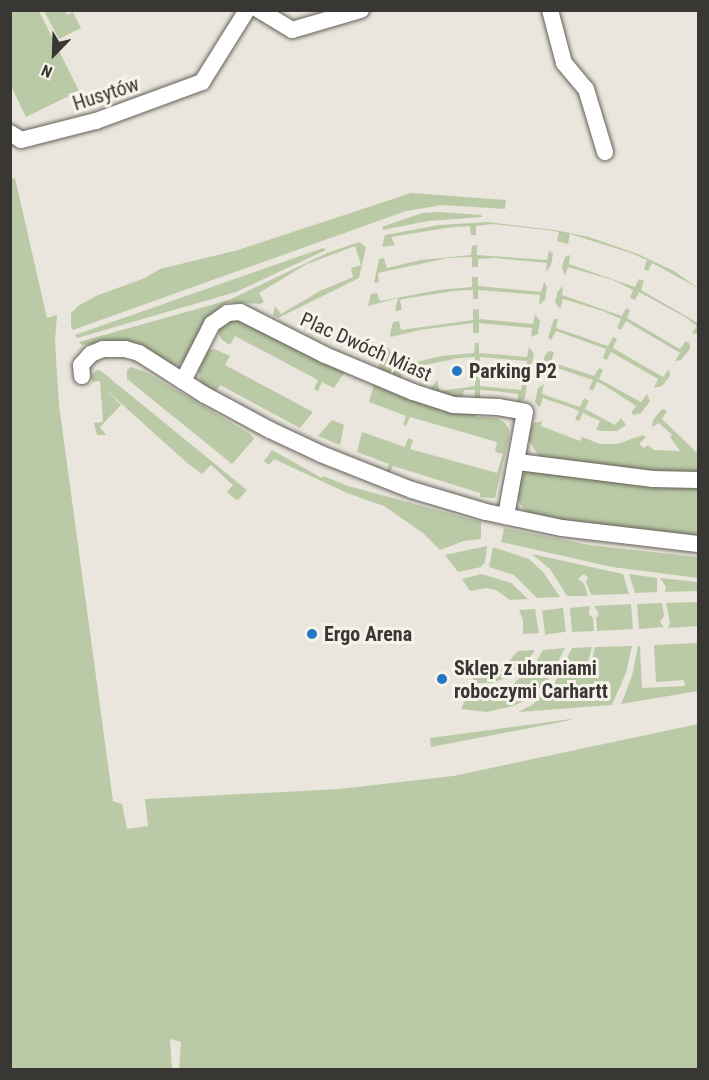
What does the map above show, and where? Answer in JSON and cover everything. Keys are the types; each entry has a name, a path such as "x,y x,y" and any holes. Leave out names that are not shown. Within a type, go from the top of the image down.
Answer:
{"street":[{"name":"Husytów","path":"16,136 96,121 202,82 247,10"},
{"path":"259,10 292,30 362,10"},
{"path":"550,10 564,63 586,88 605,152"},
{"name":"Plac Dwóch Miast","path":"183,381 212,324 228,313 240,312 350,367 432,399 453,405 498,407 525,412 518,462 506,516"},
{"path":"82,376 81,365 92,354 112,348 139,353 238,414 331,458 412,490 506,516 596,534 699,544"},
{"path":"518,462 653,479 699,480"}],"green space":[{"path":"11,10 39,11 79,91 26,117 11,86"},
{"path":"44,11 65,11 67,15 73,12 81,28 59,39"},
{"path":"15,178 47,318 57,315 55,342 59,405 113,801 122,804 127,829 148,826 145,799 339,789 453,776 698,724 698,1069 179,1069 181,1042 170,1039 172,1069 11,1069 10,179"},
{"path":"411,193 506,200 505,209 442,205 406,211 73,330 71,326 71,313 78,306 96,296 145,278 160,269 238,250"},
{"path":"422,213 481,215 482,217 428,221 383,230 382,227"},
{"path":"488,222 555,230 589,237 638,254 674,271 698,288 652,263 648,271 644,269 647,260 631,253 570,234 568,244 557,241 559,232 554,231 493,224 476,226 476,235 471,235 470,226 446,228 391,237 395,245 382,247 385,235 439,225"},
{"path":"359,242 366,247 359,278 278,318 273,315 275,306 281,314 320,291 353,277 351,268 361,265 355,246 307,264 259,293 264,302 260,304 229,302 219,307 206,320 186,360 179,365 172,367 108,342 82,345 79,342 229,300 327,253"},
{"path":"477,245 477,255 547,260 549,250 553,254 551,265 546,272 547,263 495,258 478,259 478,267 472,267 472,257 448,258 378,273 379,282 374,283 379,259 384,258 387,268 421,260 471,255 472,246"},
{"path":"323,248 326,250 236,292 77,338 75,335"},
{"path":"570,255 569,264 635,287 639,279 644,281 641,290 698,323 698,334 692,333 697,326 685,317 639,292 635,300 630,298 633,290 613,280 568,267 565,276 562,267 565,257"},
{"path":"472,277 478,277 478,286 541,292 544,282 547,287 545,300 539,305 540,295 478,290 478,299 473,299 473,290 403,299 400,300 402,310 395,311 398,298 368,306 371,294 377,293 380,301 439,290 472,287"},
{"path":"563,286 562,295 622,316 626,308 630,310 627,318 680,349 686,341 690,344 690,349 681,360 675,361 680,353 626,321 621,330 617,328 621,319 563,299 560,309 555,302 558,291"},
{"path":"473,309 479,310 479,319 533,324 535,314 540,321 538,334 531,337 532,328 479,323 479,333 473,333 473,323 420,330 391,337 390,334 393,322 399,321 401,330 473,320"},
{"path":"234,318 345,372 334,388 322,382 318,391 314,389 318,380 235,336 230,345 222,340 219,328"},
{"path":"554,319 558,319 556,328 608,346 613,337 617,339 613,348 663,377 669,369 670,376 662,386 654,388 658,379 611,352 607,360 603,358 606,349 556,331 551,340 548,337"},
{"path":"475,343 479,343 479,353 527,357 529,347 534,354 531,366 526,370 527,361 480,357 479,366 475,366 475,357 400,370 402,379 377,372 383,350 389,348 396,367 441,356 474,353"},
{"path":"214,349 230,356 225,365 313,412 300,428 220,385 215,393 206,388 200,381 198,364 206,351"},
{"path":"549,351 554,352 551,362 594,376 599,368 603,370 599,379 641,402 647,394 650,401 641,413 634,415 631,413 636,406 604,385 597,382 593,391 589,389 593,380 548,365 545,374 542,368 545,355"},
{"path":"131,367 146,372 250,434 254,439 232,464 127,379 127,370"},
{"path":"97,370 247,490 238,500 235,499 227,492 233,485 211,465 202,474 104,388 121,405 100,427 106,435 97,435 94,423 103,422 100,381 92,382 91,376"},
{"path":"475,377 480,377 480,386 521,390 523,380 527,383 525,398 518,403 518,394 480,390 480,400 475,400 475,390 464,390 462,400 432,392 431,388 437,380 440,391 475,386"},
{"path":"374,384 475,413 475,417 497,418 505,423 509,429 509,438 495,498 480,497 480,493 393,466 389,475 385,474 389,464 357,452 362,432 405,447 408,438 413,440 410,449 497,473 503,454 495,452 497,442 410,417 406,426 403,425 406,416 369,402"},
{"path":"544,384 542,394 580,407 584,398 589,401 585,409 615,425 621,418 626,425 617,431 596,430 600,421 583,413 579,421 575,419 579,411 572,408 543,398 540,407 538,406 535,402 538,388"},
{"path":"662,409 667,411 662,419 696,452 698,450 698,475 648,473 540,457 529,441 530,430 534,423 542,421 541,426 580,441 582,437 600,444 617,444 643,435 646,437 639,444 644,448 648,445 654,450 680,451 670,437 672,435 659,423 652,427 653,420"},
{"path":"332,420 344,425 340,445 318,436"},
{"path":"272,450 322,478 323,476 348,486 481,522 481,539 464,541 440,550 423,533 384,506 347,493 274,459 269,465 264,461"},
{"path":"530,470 698,486 698,539 599,528 527,513 520,504 517,494 522,475"},
{"path":"504,528 589,545 698,557 698,578 612,567 501,542"},
{"path":"487,546 485,562 481,567 458,572 445,555"},
{"path":"493,547 529,559 543,572 560,597 537,598 514,575 489,567"},
{"path":"532,554 623,574 629,594 591,595 586,582 588,578 584,574 578,579 584,583 588,596 567,596 550,569"},
{"path":"482,574 511,583 528,599 510,600 496,590 487,588 470,591 462,579"},
{"path":"629,574 657,578 657,592 635,593"},
{"path":"660,578 698,582 698,591 665,592 666,587"},
{"path":"698,602 698,626 668,628 670,622 666,603"},
{"path":"662,603 664,616 660,622 664,627 639,629 637,604"},
{"path":"631,604 633,629 597,631 596,618 599,614 594,606"},
{"path":"590,606 589,614 593,618 594,631 572,632 570,608"},
{"path":"563,608 566,632 545,634 542,611"},
{"path":"535,609 539,633 523,634 523,621 519,610"},
{"path":"698,643 698,691 621,704 632,676 638,646 640,646 642,688 685,686 684,680 656,682 654,645"},
{"path":"632,646 626,673 612,705 518,712 532,705 554,684 572,648 592,647 587,666 582,671 588,676 593,671 590,667 595,647"},
{"path":"565,648 550,678 528,699 513,706 487,712 461,709 470,690 485,692 513,684 535,664 543,650"},
{"path":"535,650 524,666 513,675 492,683 472,683 476,669 497,668 509,661 518,651"},
{"path":"571,720 431,747 430,738"}],"place":[{"name":"Parking P2","path":"457,371"},
{"name":"Ergo Arena","path":"312,634"},
{"name":"Sklep z ubraniami roboczymi Carhartt","path":"442,679"}]}
